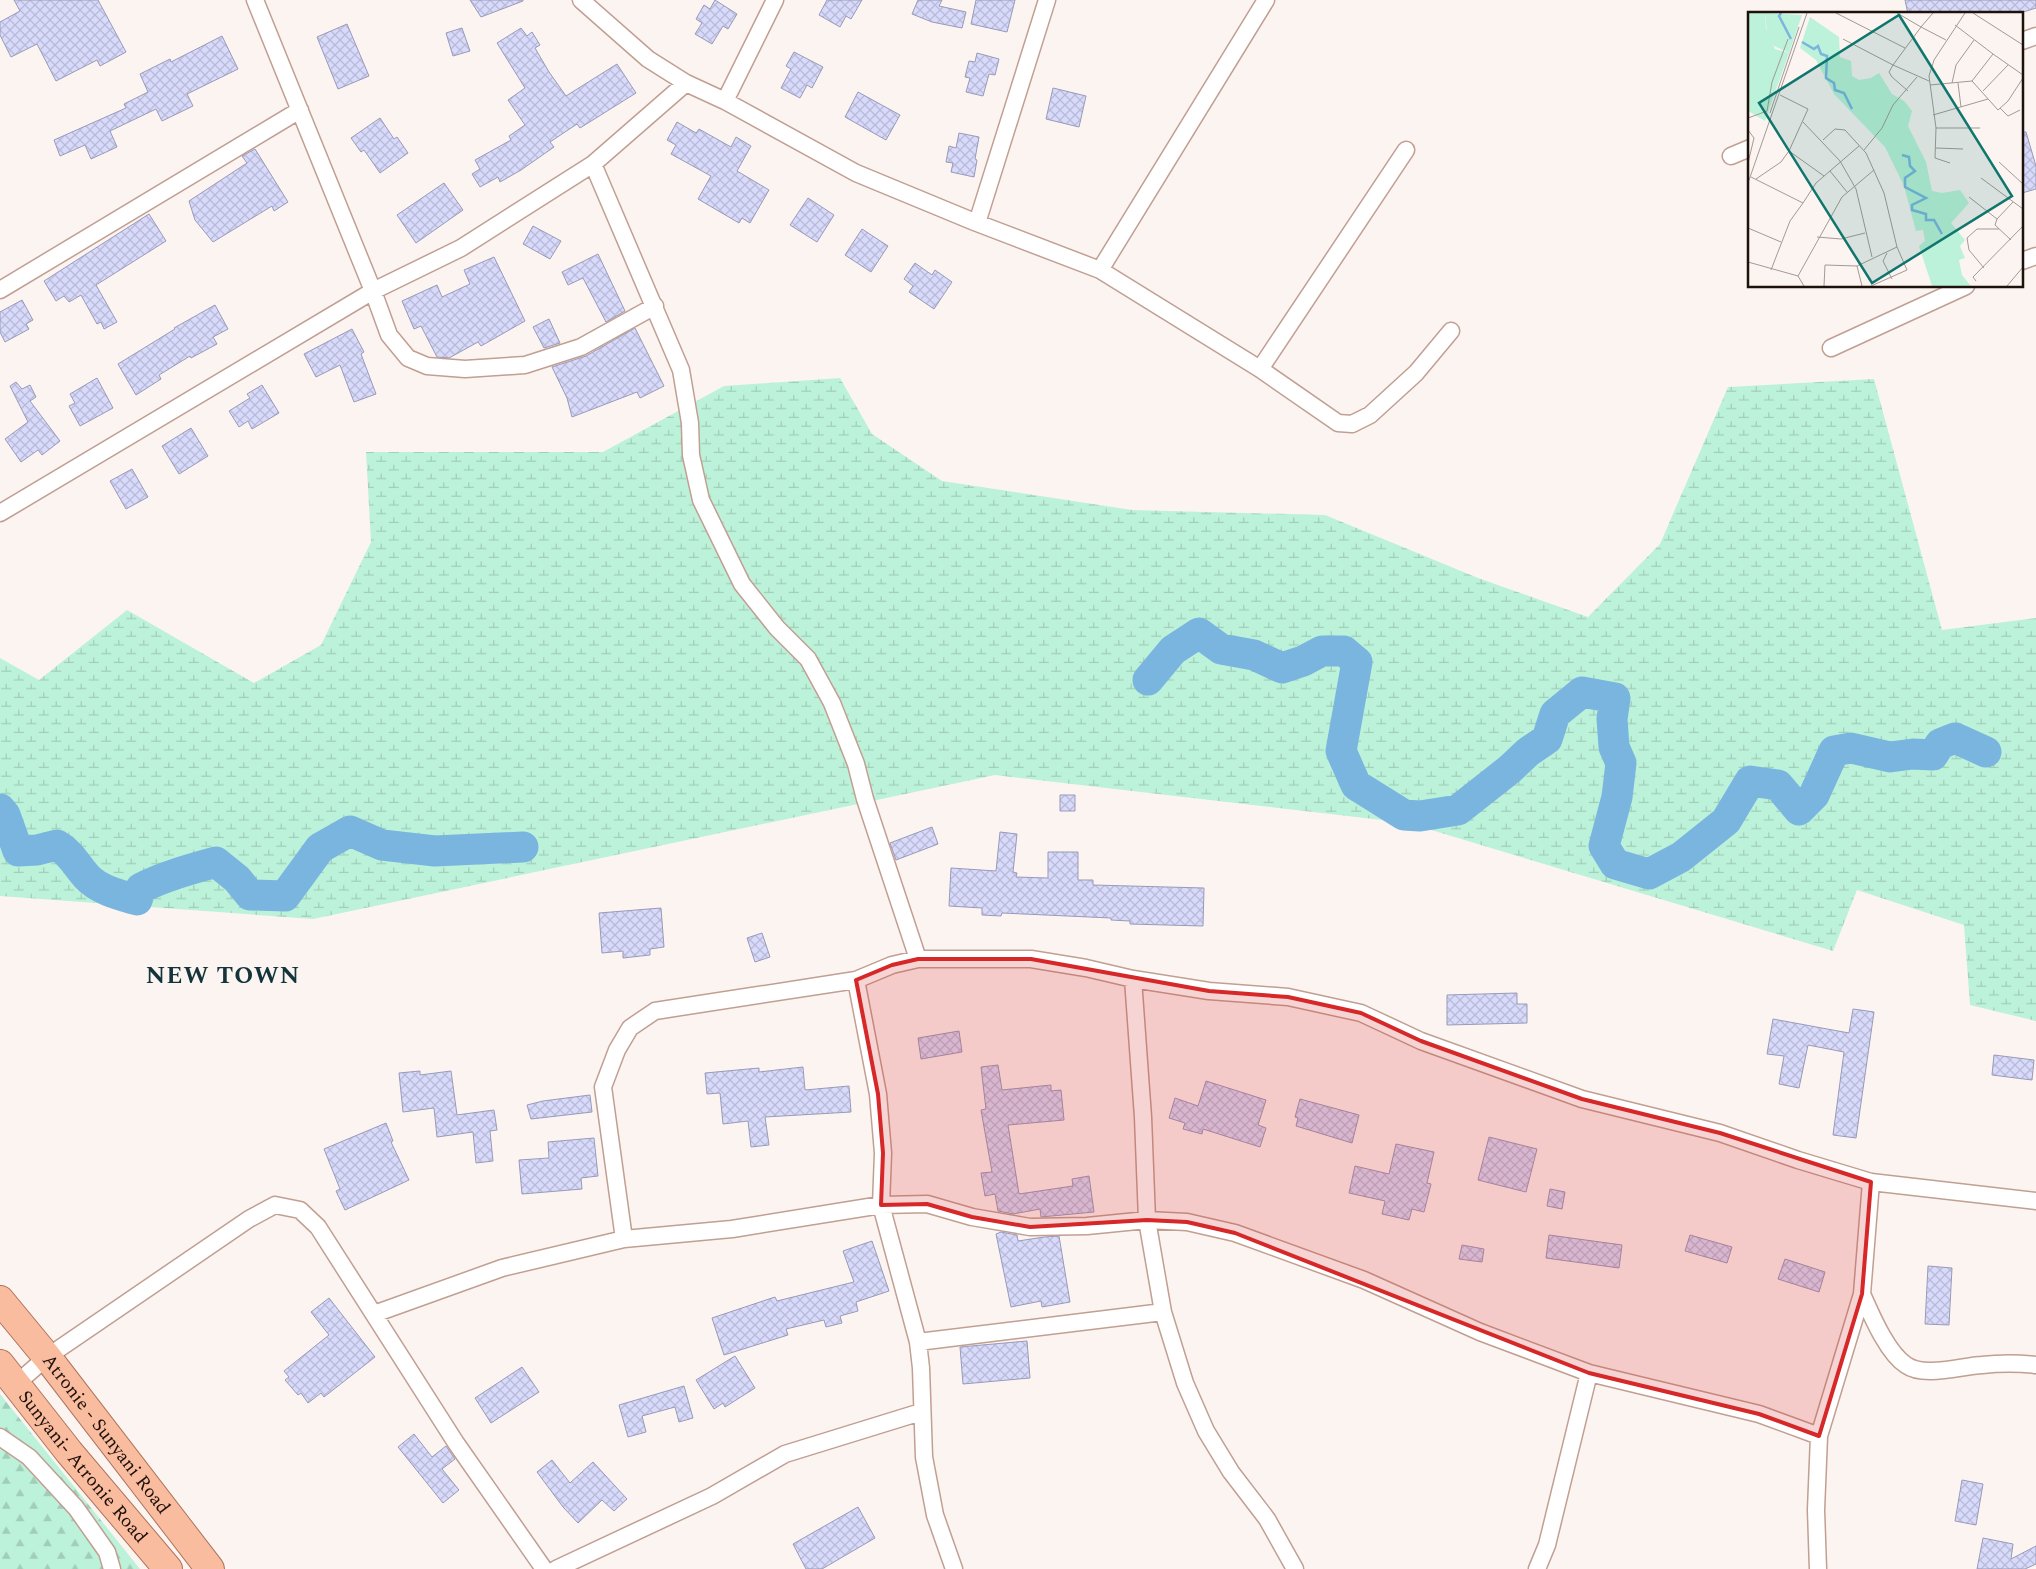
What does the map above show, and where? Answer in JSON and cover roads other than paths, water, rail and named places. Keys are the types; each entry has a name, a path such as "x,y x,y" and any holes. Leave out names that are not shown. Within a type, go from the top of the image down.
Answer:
{"highway":[{"name":"Atronie - Sunyani Road","path":"0,1300 47,1357 210,1569"},
{"name":"Sunyani- Atronie Road","path":"8,1374 69,1452 168,1569"}],"street":[{"path":"255,0 389,335 408,358 427,366 465,368 525,365 581,347 655,306"},
{"path":"580,0 612,30 648,59 686,83 725,101 856,173 977,223 1100,270 1260,369 1338,423 1352,424 1370,415 1416,373 1451,331"},
{"path":"725,101 775,0"},
{"path":"977,223 1047,0"},
{"path":"1100,270 1266,0"},
{"path":"2024,40 2036,36"},
{"path":"0,513 373,291 461,248 593,164 686,83"},
{"path":"0,290 300,110"},
{"path":"1731,156 1748,149"},
{"path":"1260,369 1406,150"},
{"path":"593,164 681,370 690,423 691,455 701,500 742,584 784,636 808,659 832,703 856,764 868,808 918,959"},
{"path":"2024,260 2036,256"},
{"path":"1831,348 1962,288"},
{"path":"624,1239 603,1087 617,1050 630,1028 655,1011 856,980 892,965 918,959 1031,959 1086,968 1133,979 1209,991 1288,997 1361,1013 1421,1041 1582,1099 1720,1134 1871,1182 2036,1201"},
{"path":"1133,979 1144,1117 1147,1220 1163,1312 1185,1383 1206,1431 1231,1472 1267,1519 1295,1569"},
{"path":"856,980 878,1094 883,1153 881,1205 918,1342 921,1368 924,1457 935,1515 954,1569"},
{"path":"1818,1569 1816,1510 1819,1436 1862,1294 1871,1182"},
{"path":"374,1314 502,1268 624,1239 732,1229 881,1205 927,1204 972,1218 1030,1227 1087,1226 1147,1220 1187,1222 1235,1233 1364,1280 1480,1332 1589,1373 1759,1414 1819,1436"},
{"path":"8,1374 47,1357 248,1219 275,1205 300,1210 318,1227 456,1443 544,1569"},
{"path":"1862,1294 1872,1316 1893,1352 1907,1366 1927,1371 1982,1365 2036,1365"},
{"path":"918,1342 1163,1312"},
{"path":"1537,1569 1547,1546 1589,1373"},
{"path":"556,1569 712,1496 785,1454 921,1412"},
{"path":"0,1437 29,1457 76,1508 107,1552 112,1569"}],"waterway":[{"path":"1148,680 1173,650 1199,633 1221,649 1254,655 1282,668 1303,661 1322,651 1344,651 1357,662 1341,751 1356,785 1404,815 1420,816 1458,810 1510,769 1528,752 1547,739 1555,714 1582,692 1615,698 1612,719 1614,747 1621,763 1617,797 1604,846 1615,864 1649,874 1681,857 1726,821 1750,781 1778,785 1799,810 1814,795 1834,751 1851,748 1890,757 1913,754 1933,755 1940,744 1955,738 1986,752"},
{"path":"0,809 5,815 18,851 37,850 57,845 66,852 92,882 110,892 137,900 141,888 169,876 216,862 237,879 250,895 285,896 320,848 350,831 382,845 435,851 523,847"}],"district":[{"name":"NEW TOWN","path":"223,976"}]}
